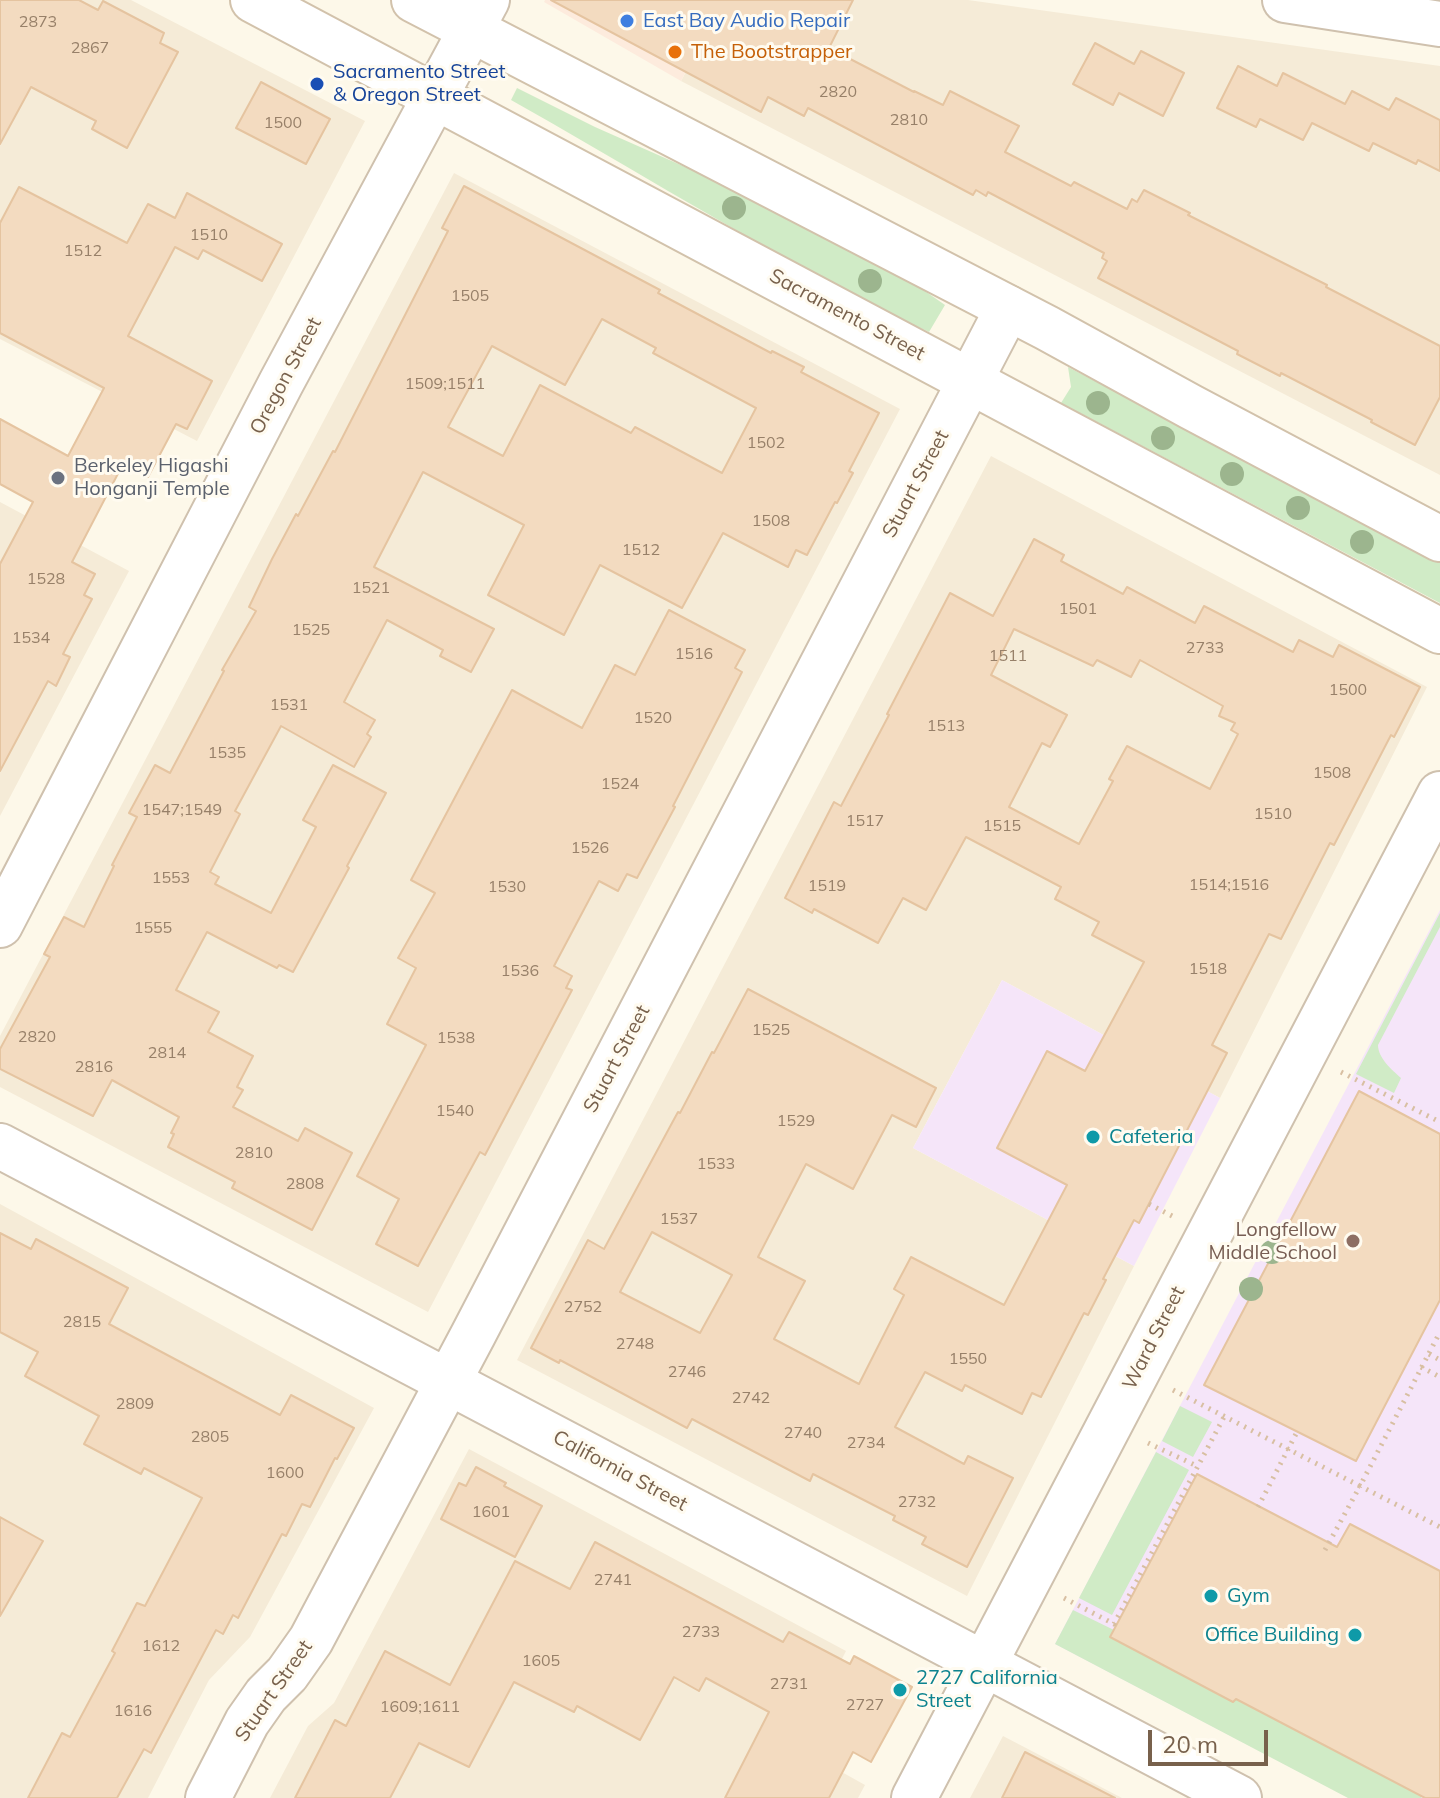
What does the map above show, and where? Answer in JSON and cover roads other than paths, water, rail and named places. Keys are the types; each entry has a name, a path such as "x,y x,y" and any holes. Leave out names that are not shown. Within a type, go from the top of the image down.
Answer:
{"street":[{"name":"Sacramento Street","path":"253,0 1440,631"},
{"path":"414,0 479,15 1008,308 1440,539"},
{"path":"1285,0 1440,24"},
{"name":"Oregon Street","path":"0,925 281,383 479,15"},
{"name":"Stuart Street","path":"208,1798 247,1722 311,1640 1008,308"},
{"name":"Ward Street","path":"914,1798 1440,794"},
{"name":"California Street","path":"0,1146 1239,1798"}],"place":[{"name":"East Bay Audio Repair","path":"627,21"},
{"name":"The Bootstrapper","path":"675,52"},
{"name":"Sacramento Street & Oregon Street","path":"317,84"},
{"name":"Berkeley Higashi Honganji Temple","path":"58,478"},
{"name":"Cafeteria","path":"1093,1137"},
{"name":"Longfellow Middle School","path":"1353,1241"},
{"name":"Gym","path":"1211,1596"},
{"name":"Office Building","path":"1355,1635"},
{"name":"2727 California Street","path":"900,1690"}]}
